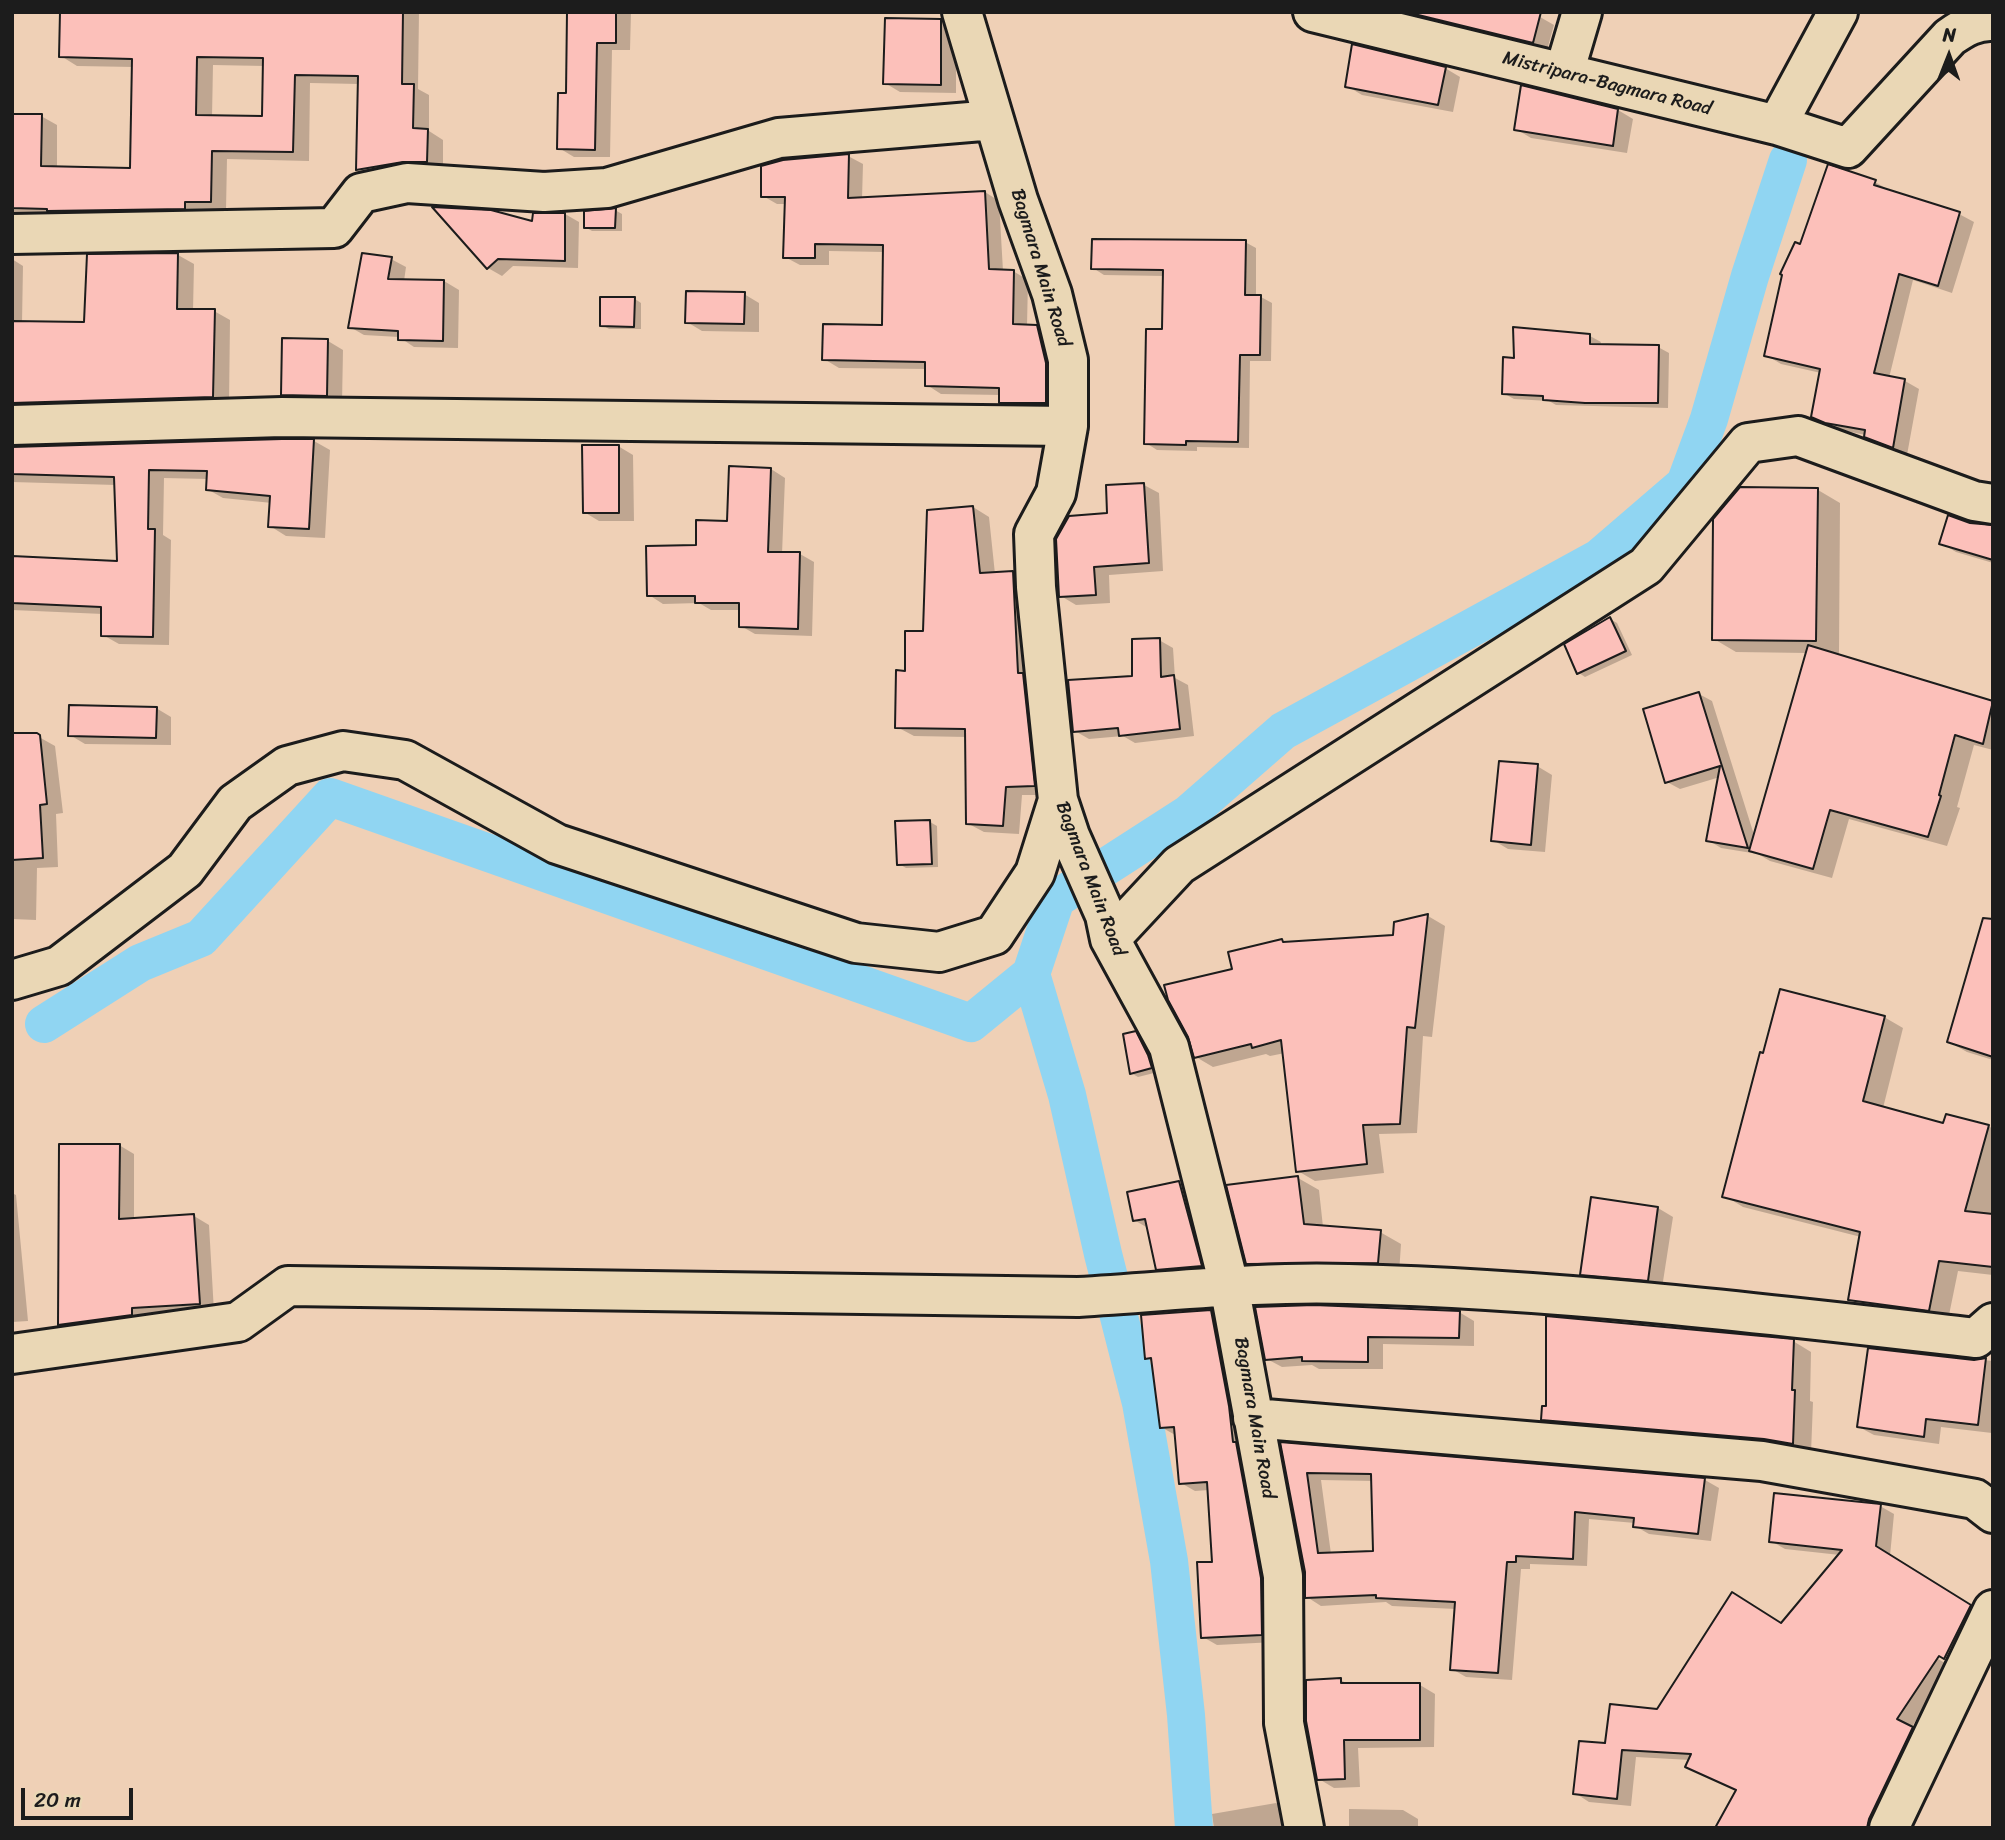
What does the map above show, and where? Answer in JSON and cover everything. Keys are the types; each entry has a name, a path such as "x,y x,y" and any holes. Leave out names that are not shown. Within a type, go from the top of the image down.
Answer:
{"street":[{"name":"Bagmara Main Road","path":"962,12 1018,200 1052,294 1068,360 1068,426 1056,493 1034,534 1036,587 1058,800 1107,927 1169,1047 1229,1285 1283,1576 1284,1723 1304,1828"},
{"name":"Mistripara-Bagmara Road","path":"1312,12 1777,125 1848,148 1950,37 1969,25 1993,21"},
{"path":"1564,73 1582,12"},
{"path":"1777,125 1838,12"},
{"path":"12,234 334,228 362,194 407,183 544,192 607,188 779,138 994,120"},
{"path":"12,425 296,418 1068,426"},
{"path":"1107,927 1179,865 1646,566 1748,443 1798,436 1974,500 1993,504"},
{"path":"12,980 59,966 185,870 235,803 287,766 343,751 405,760 570,849 856,943 939,952 995,936 1035,873 1058,800"},
{"path":"12,1354 239,1322 288,1286 1078,1297 1229,1285 1346,1283 1517,1291 1731,1310 1976,1338 1993,1323"},
{"path":"1253,1418 1762,1461 1975,1499 1993,1513"},
{"path":"1889,1828 1993,1610"}],"building":[{"path":"60,12 403,12 402,84 414,84 413,128 428,129 427,162 403,162 356,170 358,76 295,75 293,152 212,151 211,202 185,202 185,209 47,211 12,208 12,114 42,114 41,166 130,168 132,59 59,57","holes":["197,57 263,58 262,116 196,115"]},
{"path":"567,12 616,12 616,43 597,43 595,150 557,149 558,93 566,93"},
{"path":"1406,12 1541,12 1533,43"},
{"path":"885,18 941,19 941,85 883,84"},
{"path":"1352,44 1446,67 1438,105 1345,87"},
{"path":"1521,85 1618,109 1613,146 1514,130"},
{"path":"849,154 848,198 985,191 989,269 1014,270 1013,324 1037,325 1046,363 1046,403 999,403 999,388 925,386 925,362 822,360 823,324 882,325 883,245 815,244 815,258 783,258 785,197 761,197 761,166 783,160"},
{"path":"1828,164 1876,180 1874,185 1960,212 1938,286 1899,274 1874,373 1905,379 1893,448 1864,437 1865,430 1825,423 1811,417 1820,369 1764,356 1782,275 1780,274 1795,242 1800,244"},
{"path":"432,207 491,210 532,221 533,213 565,213 565,261 498,259 487,269"},
{"path":"616,208 615,228 584,228 584,211"},
{"path":"1092,239 1246,240 1245,295 1261,295 1260,355 1240,355 1238,442 1186,441 1186,445 1144,444 1146,329 1162,329 1163,270 1091,269"},
{"path":"178,253 177,309 215,309 213,397 12,403 12,321 84,322 87,254"},
{"path":"362,253 392,257 388,279 444,280 443,341 398,340 398,331 348,328"},
{"path":"686,291 745,292 744,324 685,323"},
{"path":"600,297 635,297 634,327 600,326"},
{"path":"1513,327 1590,334 1590,344 1659,345 1658,403 1585,403 1543,400 1543,396 1502,394 1503,357 1514,358"},
{"path":"282,338 328,339 327,396 281,395"},
{"path":"314,439 309,529 268,527 270,496 206,490 207,471 149,470 148,529 155,529 153,637 101,636 101,607 12,603 12,556 117,561 114,477 12,474 12,447"},
{"path":"582,445 619,445 619,513 583,513"},
{"path":"729,466 771,468 768,552 800,552 798,629 739,627 739,603 695,603 695,596 647,596 646,546 696,545 696,520 727,521"},
{"path":"1144,483 1149,563 1094,567 1096,595 1059,597 1056,539 1069,516 1107,513 1106,485"},
{"path":"1740,487 1818,488 1816,641 1712,640 1713,519"},
{"path":"973,506 980,573 1013,571 1018,673 1023,673 1035,786 1006,787 1003,826 966,824 965,729 895,728 896,670 905,671 905,631 923,631 927,510"},
{"path":"1948,515 1970,523 1993,525 1993,560 1939,544"},
{"path":"1610,617 1626,651 1577,674 1564,644"},
{"path":"1160,638 1161,677 1174,675 1180,729 1119,736 1118,728 1073,732 1068,680 1132,676 1132,639"},
{"path":"1808,645 1993,701 1983,744 1955,735 1928,837 1830,810 1813,869 1749,851"},
{"path":"1699,692 1748,848 1706,841 1720,766 1665,783 1643,709"},
{"path":"69,705 157,707 156,738 68,736"},
{"path":"12,733 40,735 47,804 40,805 43,858 12,860"},
{"path":"1499,761 1538,764 1531,845 1491,841"},
{"path":"930,820 932,864 897,865 895,821"},
{"path":"1428,914 1415,1028 1407,1027 1400,1124 1363,1125 1367,1164 1296,1172 1281,1040 1252,1048 1251,1044 1194,1058 1188,1037 1168,1000 1164,985 1232,969 1228,952 1282,939 1283,942 1393,935 1394,922"},
{"path":"1983,918 1993,919 1993,1057 1947,1042"},
{"path":"1780,989 1885,1016 1863,1101 1943,1123 1946,1114 1989,1125 1965,1211 1993,1214 1993,1267 1939,1261 1929,1311 1848,1300 1860,1232 1722,1197 1760,1052 1763,1053"},
{"path":"1136,1031 1152,1068 1130,1074 1123,1034"},
{"path":"59,1144 120,1144 119,1219 194,1214 200,1304 132,1308 132,1315 58,1325"},
{"path":"1298,1176 1304,1224 1381,1230 1378,1263 1246,1264 1226,1185"},
{"path":"1179,1181 1202,1266 1156,1270 1145,1219 1133,1221 1127,1192"},
{"path":"1591,1197 1658,1207 1648,1281 1580,1275"},
{"path":"1314,1305 1460,1311 1459,1338 1368,1337 1368,1362 1302,1361 1302,1357 1265,1360 1255,1307"},
{"path":"1211,1310 1233,1442 1236,1442 1261,1578 1262,1635 1201,1638 1197,1562 1212,1562 1207,1482 1179,1484 1174,1427 1160,1428 1151,1358 1145,1359 1141,1315"},
{"path":"1546,1316 1794,1339 1793,1444 1764,1439 1541,1420 1542,1406 1546,1406"},
{"path":"1868,1348 1974,1360 1986,1358 1978,1425 1926,1419 1924,1437 1857,1427"},
{"path":"1280,1442 1705,1478 1698,1534 1633,1527 1634,1518 1575,1512 1573,1559 1516,1556 1516,1562 1507,1562 1498,1673 1450,1670 1455,1602 1376,1598 1376,1595 1305,1598 1305,1572","holes":["1307,1473 1371,1474 1373,1551 1318,1553"]},
{"path":"1774,1493 1881,1504 1876,1546 1971,1605 1944,1659 1939,1656 1897,1719 1913,1727 1867,1828 1715,1828 1736,1790 1685,1767 1691,1754 1622,1750 1617,1799 1573,1794 1579,1741 1605,1743 1610,1704 1657,1709 1732,1592 1781,1623 1842,1550 1769,1542"},
{"path":"1341,1678 1341,1683 1420,1683 1420,1740 1344,1740 1345,1779 1317,1780 1306,1721 1306,1680"}],"waterway":[{"path":"44,1024 140,963 201,938 330,797 971,1023 1031,974 1056,899 1188,814 1283,731 1599,558 1685,484 1709,419 1750,276 1788,160"},
{"path":"1031,974 1067,1095 1103,1254 1141,1403 1169,1561 1186,1715 1194,1828"}]}
